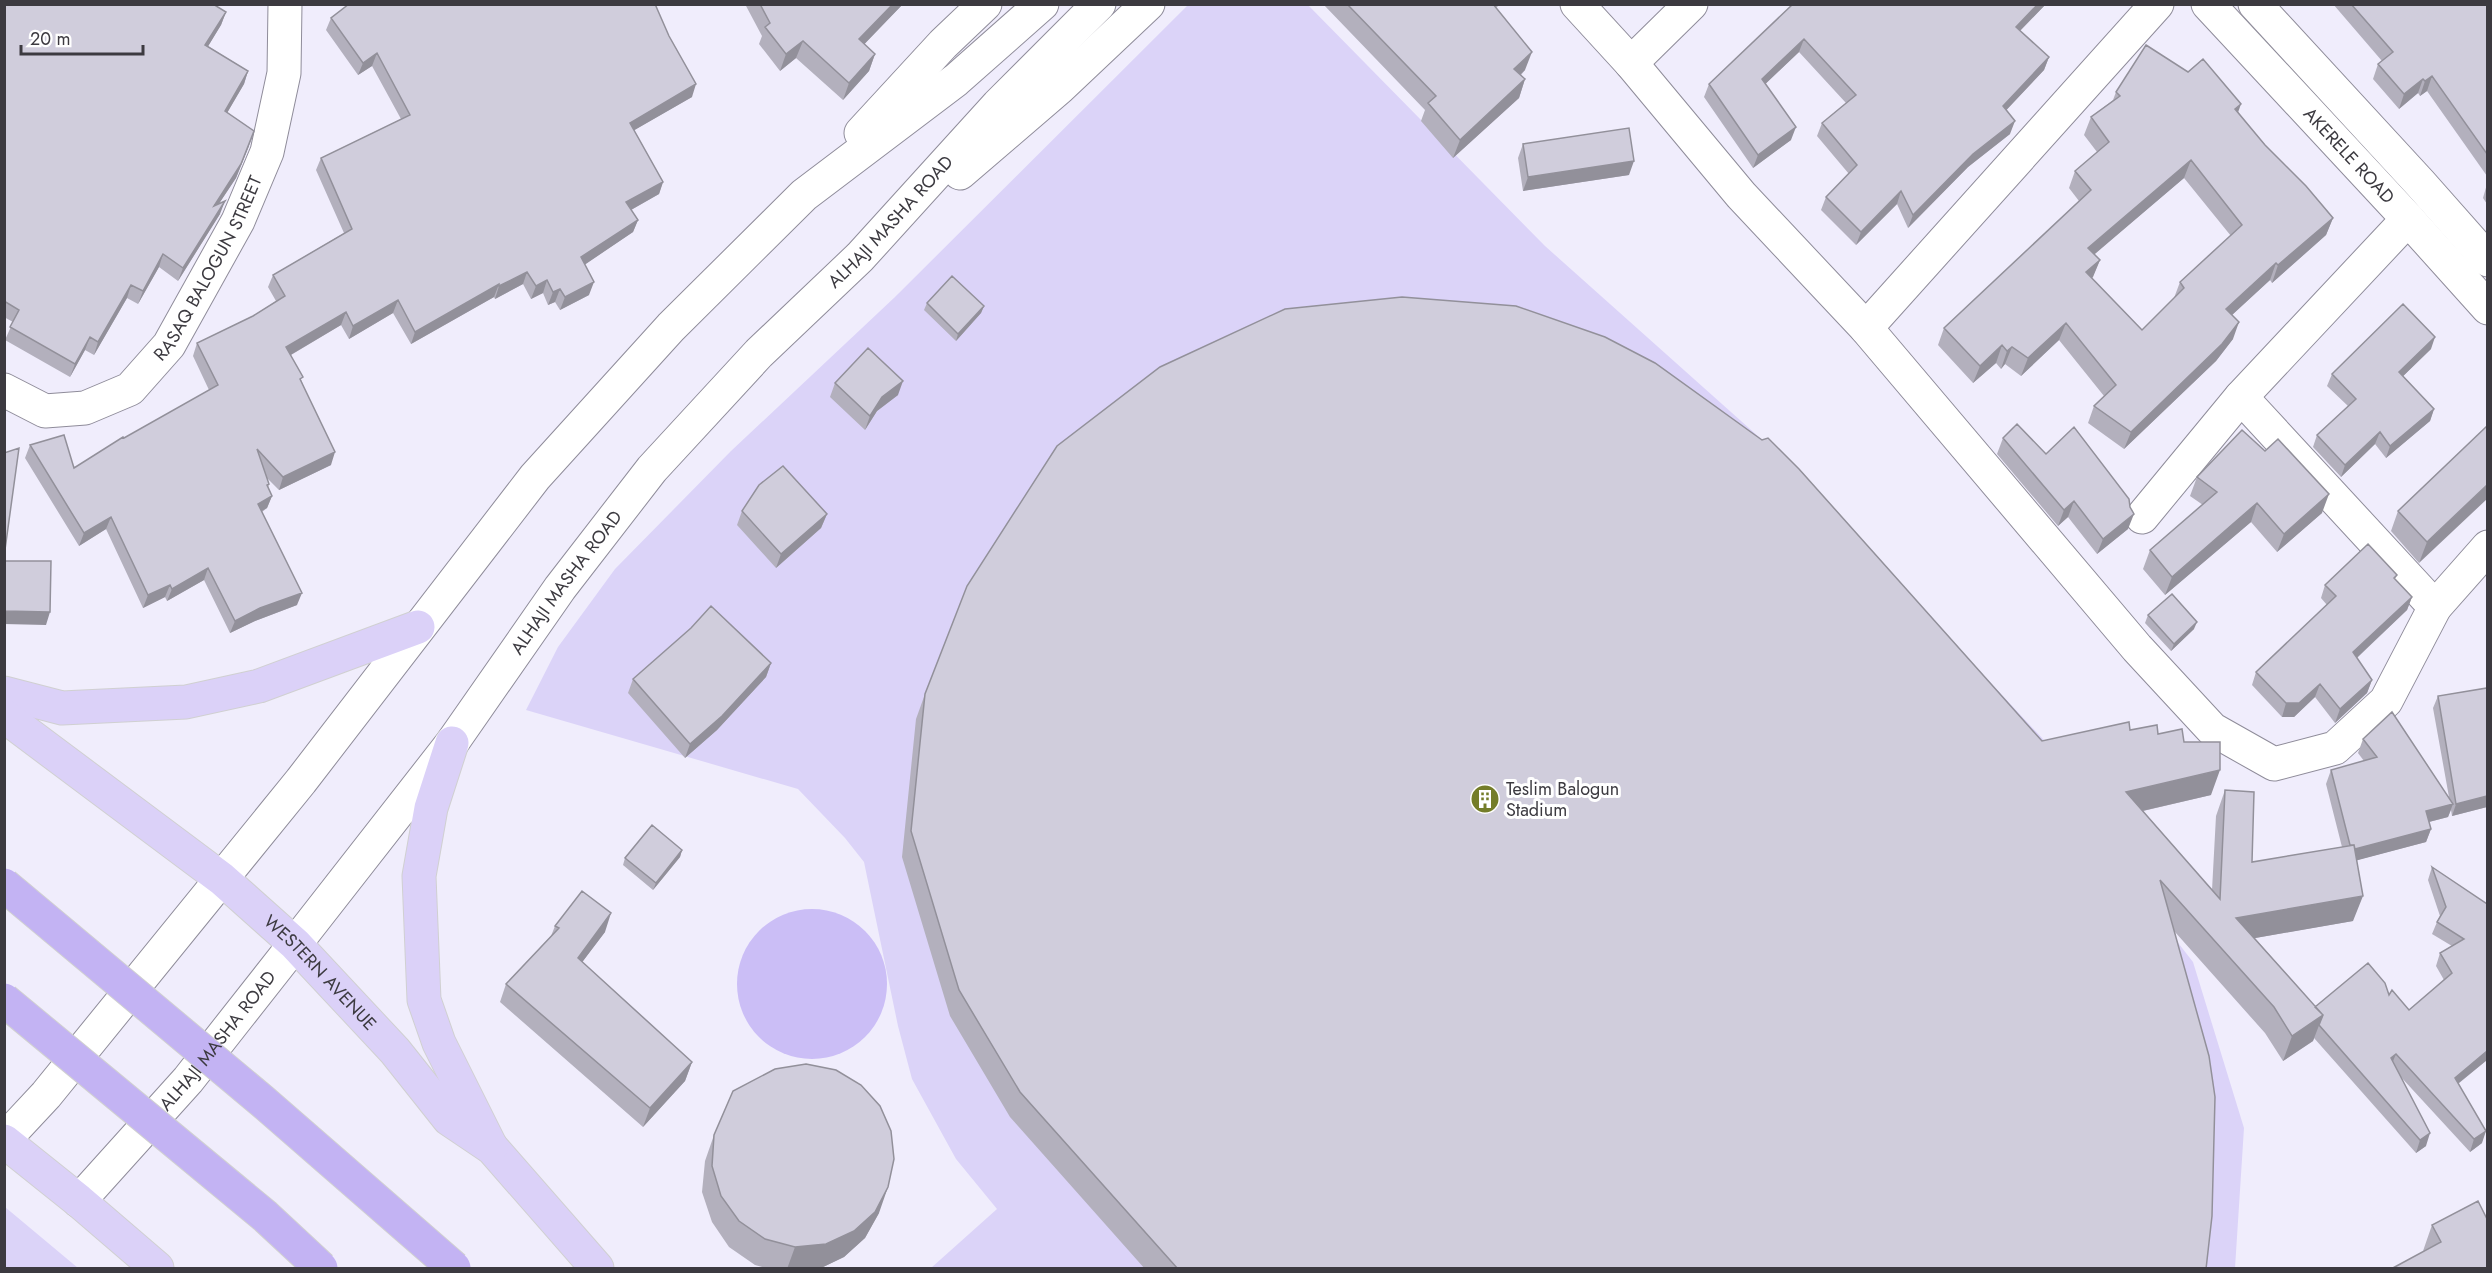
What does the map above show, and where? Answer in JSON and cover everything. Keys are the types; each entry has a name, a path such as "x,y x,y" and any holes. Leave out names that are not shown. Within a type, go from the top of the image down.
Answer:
{"highway":[{"path":"4,885 261,1100 454,1269"},
{"path":"4,1000 265,1216 321,1269"}],"main road":[{"path":"4,693 62,708 186,702 259,686 418,627"},
{"name":"WESTERN AVENUE","path":"4,716 222,879 295,944 395,1052 449,1119 492,1148 597,1269"},
{"path":"452,743 431,808 419,876 424,1000 439,1043 492,1148"},
{"path":"4,1140 80,1201 157,1269"}],"street":[{"name":"RASAQ BALOGUN STREET","path":"4,390 45,411 85,408 130,389 170,345 238,220 267,152 284,73 285,4"},
{"path":"4,1140 46,1095 301,781 536,477 671,327 804,195 943,44 985,4"},
{"path":"804,195 956,80 1042,4"},
{"name":"ALHAJI MASHA ROAD","path":"80,1201 188,1080 295,944 452,743 560,588 652,469 759,353 860,257 998,105 1099,4"},
{"path":"860,257 1059,88 1148,4"},
{"path":"1577,4 1631,63 1741,195 1866,328 2137,648 2212,729 2274,764 2335,748 2386,701 2435,607 2487,547"},
{"path":"1631,63 1691,4"},
{"path":"1866,328 2157,4"},
{"name":"AKERELE ROAD","path":"2208,4 2408,219 2474,273 2487,308"},
{"path":"2255,4 2420,183 2487,260"},
{"path":"2142,517 2241,398 2408,219"},
{"path":"2241,398 2435,607"}],"shaded area":[{"name":"Teslim Balogun Stadium","path":"1188,5 1308,5 1545,246 1778,454 2055,752 2074,809 2193,962 2244,1128 2235,1268 931,1268 997,1209 956,1159 912,1079 898,1026 864,862 845,838 798,789 526,710 558,647 615,569 731,451 895,297"},
{"path":"812,909 841,915 865,931 881,955 887,984 881,1013 865,1037 841,1053 812,1059 783,1053 759,1037 743,1013 737,984 743,955 759,931 783,915"},
{"path":"5,1207 78,1268 5,1268"}],"building":[{"path":"4,4 213,4 226,12 205,45 248,71 225,111 254,131 241,164 214,206 225,201 183,268 163,254 143,291 131,285 98,342 90,337 75,364 10,327 19,310 4,301"},
{"path":"349,4 655,4 669,36 696,84 630,123 663,182 626,202 638,220 581,257 594,282 565,297 560,289 553,292 547,280 536,286 527,272 499,286 499,284 415,332 398,300 353,326 346,312 286,347 303,377 300,379 335,452 283,477 257,449 272,496 258,504 302,593 260,608 235,621 208,568 172,589 170,585 148,595 111,517 84,533 30,445 64,435 74,468 123,437 218,385 197,343 253,316 285,296 273,275 352,229 321,158 410,115 377,53 363,63 331,18"},
{"path":"760,4 893,4 859,39 875,54 849,83 803,41 786,54 765,27 770,23"},
{"path":"1347,4 1493,4 1532,52 1514,69 1525,79 1460,140 1428,103 1436,96"},
{"path":"1793,4 2038,4 2016,27 2049,57 2003,106 2015,121 1973,154 1913,215 1901,191 1861,232 1826,197 1857,165 1822,123 1856,95 1804,39 1762,79 1796,127 1758,155 1709,84"},
{"path":"2351,4 2487,4 2487,154 2432,76 2425,81 2423,79 2404,94 2378,64 2393,52"},
{"path":"2146,45 2188,72 2203,59 2241,104 2235,109 2333,218 2278,265 2276,263 2226,309 2239,322 2222,344 2131,432 2094,406 2116,385 2066,323 2028,358 2012,347 2007,351 2002,345 1980,366 1944,328 2091,190 2075,171 2109,142 2091,117 2120,96 2116,92","holes":["2191,160 2242,225 2180,282 2184,288 2142,330 2086,272 2100,260 2088,248"]},
{"path":"1629,128 1634,161 1528,177 1523,144"},
{"path":"952,276 984,306 958,334 927,303"},
{"name":"Teslim Balogun Stadium","path":"1402,297 1516,306 1605,337 1655,363 1762,440 1768,438 1799,469 2042,741 2129,722 2130,730 2157,725 2158,734 2182,729 2184,742 2220,742 2220,770 2126,792 2220,899 2225,790 2254,792 2252,862 2354,845 2363,896 2236,918 2323,1015 2292,1036 2274,1007 2160,880 2209,1056 2215,1097 2212,1216 2206,1269 1178,1269 1020,1092 959,990 911,831 925,694 967,586 1057,446 1160,367 1285,309"},
{"path":"2403,304 2435,337 2399,372 2434,409 2390,446 2380,432 2345,465 2317,435 2356,399 2332,374"},
{"path":"868,348 903,381 882,397 870,416 835,383"},
{"path":"2017,424 2046,454 2074,427 2129,499 2134,514 2103,539 2074,501 2064,510 2003,438"},
{"path":"2487,426 2487,485 2427,542 2398,511"},
{"path":"2242,430 2265,451 2278,439 2329,494 2284,534 2257,503 2172,577 2150,550 2217,492 2197,477"},
{"path":"19,448 4,557 4,453"},
{"path":"783,466 827,514 781,554 742,511 759,485"},
{"path":"2368,544 2397,575 2394,578 2412,597 2353,652 2372,680 2340,709 2320,684 2299,703 2286,703 2256,672 2336,596 2325,585"},
{"path":"4,561 51,561 50,612 4,611"},
{"path":"2172,594 2197,622 2174,644 2148,615"},
{"path":"711,606 771,663 722,716 690,744 633,679 691,628"},
{"path":"2487,688 2487,796 2456,804 2438,696"},
{"path":"2392,712 2453,804 2426,811 2431,829 2355,849 2354,845 2350,845 2331,770 2377,757 2363,739"},
{"path":"652,825 682,850 656,883 625,858"},
{"path":"2432,867 2487,904 2487,1051 2455,1078 2486,1131 2474,1139 2396,1054 2391,1058 2430,1133 2420,1140 2319,1025 2323,1015 2315,1007 2368,963 2385,983 2389,995 2392,990 2409,1010 2452,973 2440,953 2464,939 2437,922 2446,907"},
{"path":"582,891 611,913 578,958 692,1062 650,1108 506,984 559,928 555,926"},
{"path":"806,1064 836,1070 861,1085 880,1106 891,1131 894,1159 888,1187 875,1212 854,1231 826,1244 795,1247 765,1239 739,1221 721,1196 712,1166 714,1135 733,1091 775,1069"},
{"path":"2478,1201 2487,1219 2487,1269 2391,1269 2441,1242 2432,1225"}],"place":[{"name":"Teslim Balogun Stadium","path":"1485,799"}]}
